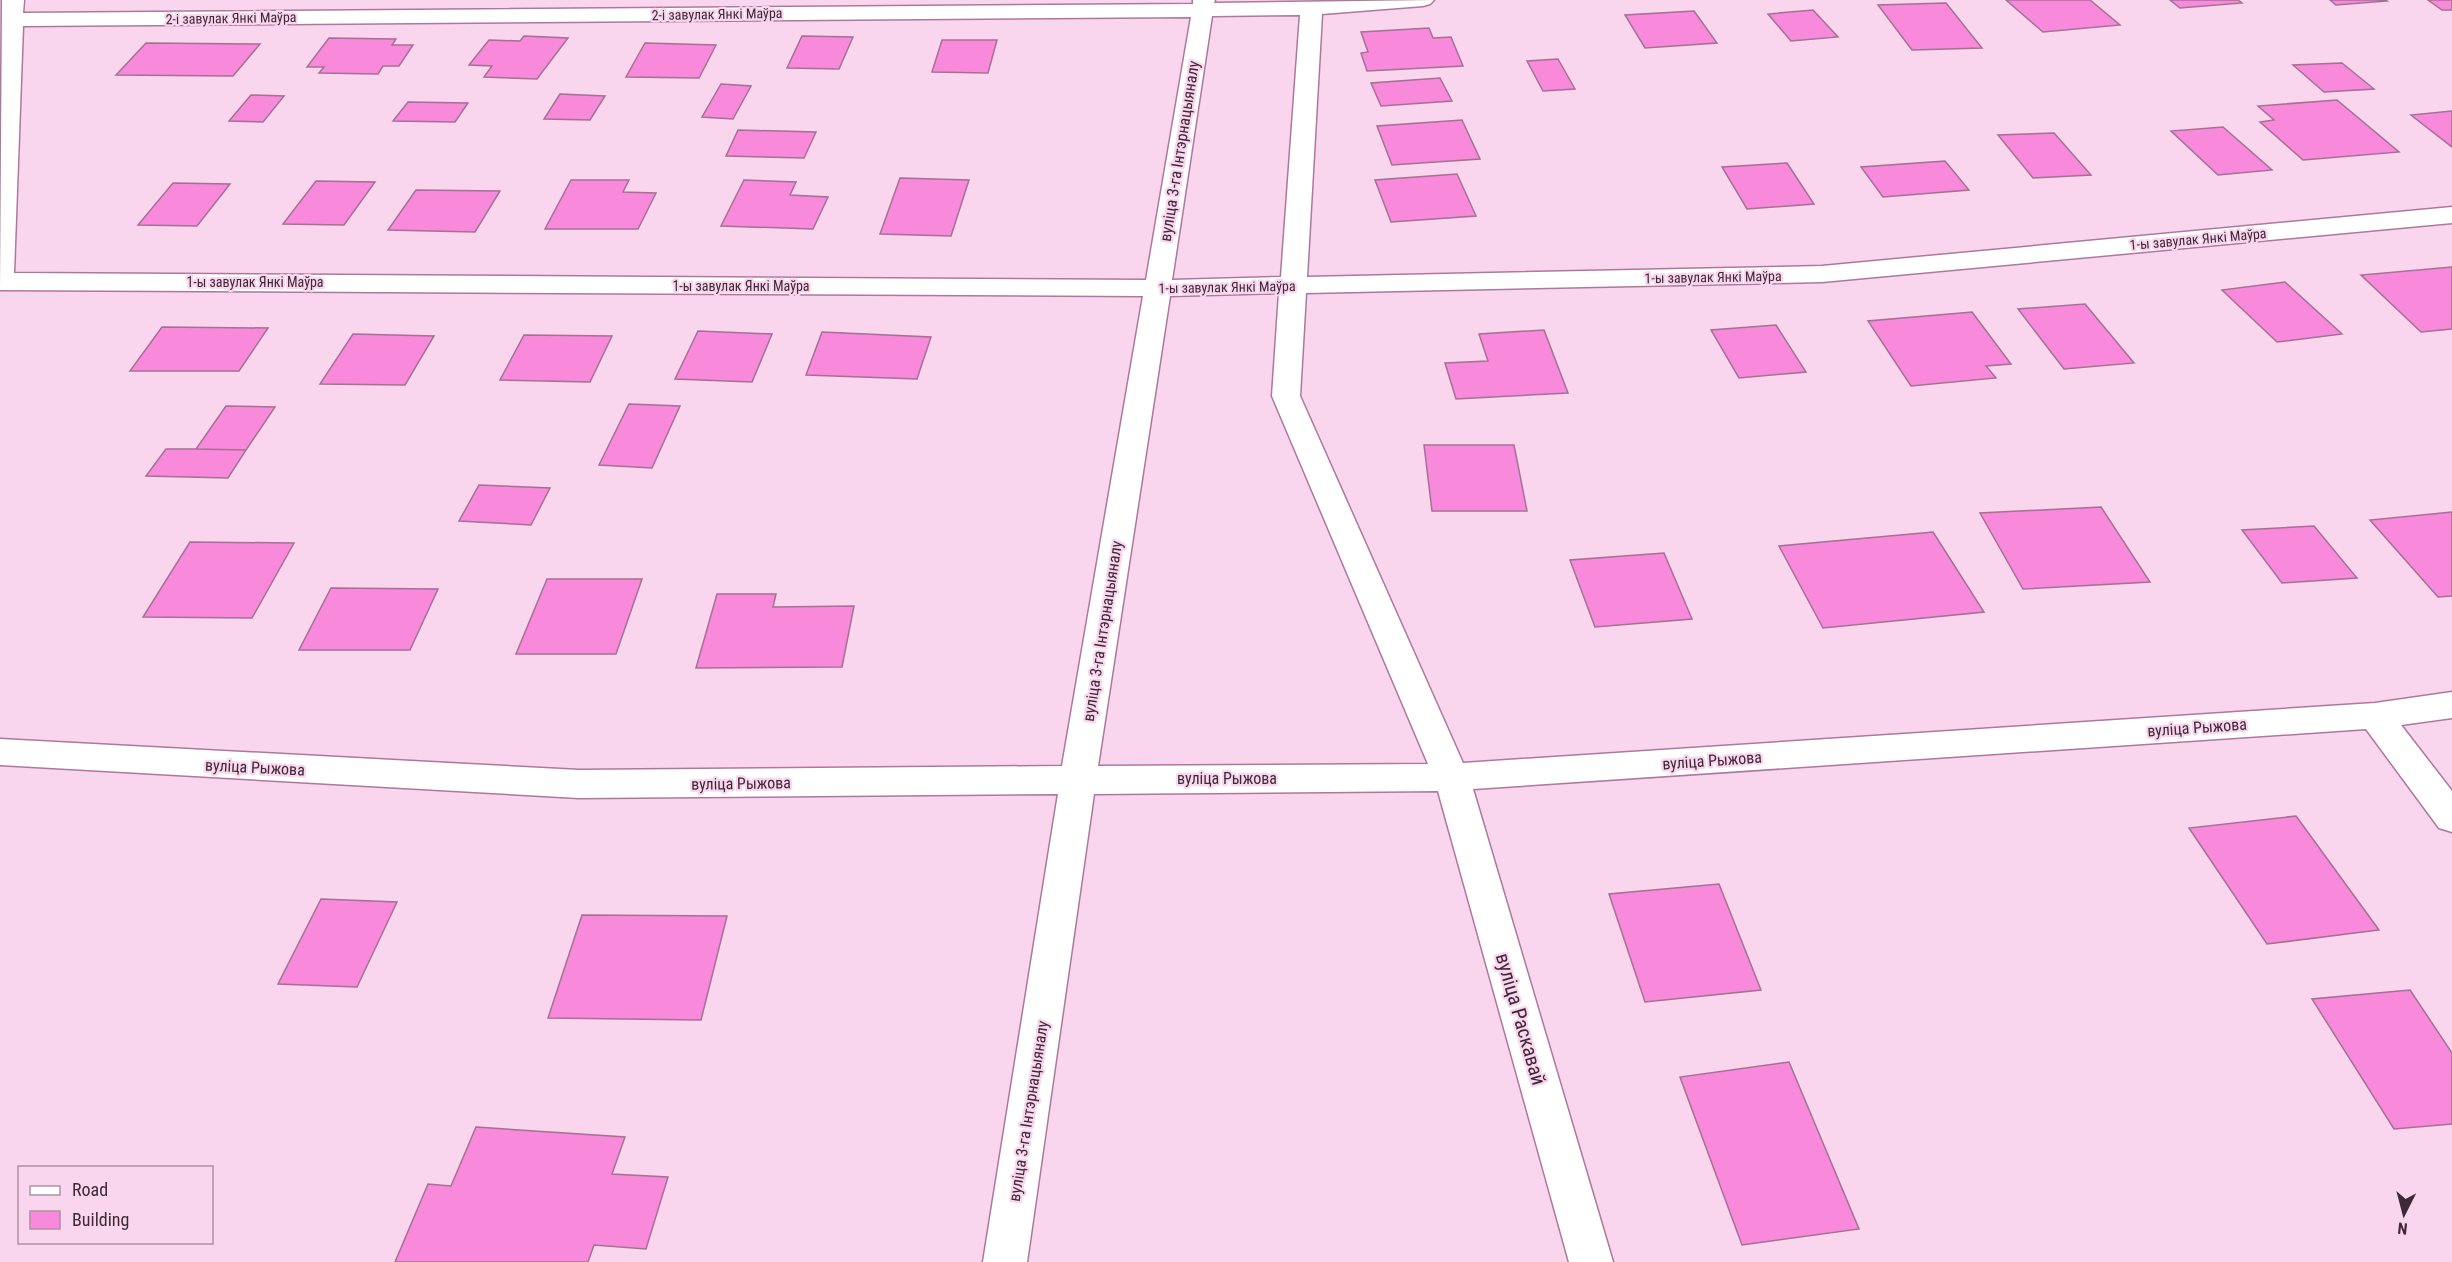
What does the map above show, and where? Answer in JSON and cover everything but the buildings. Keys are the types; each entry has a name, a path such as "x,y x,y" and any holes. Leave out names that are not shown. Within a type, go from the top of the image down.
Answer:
{"street":[{"name":"2-і завулак Янкі Маўра","path":"12,10 1203,5 1423,0"},
{"name":"вуліца Раскавай","path":"1311,4 1286,396 1452,777 1591,1262"},
{"name":"вуліца 3-га Інтэрнацыяналу","path":"1005,1262 1078,779 1203,5"},
{"path":"0,281 12,10"},
{"name":"1-ы завулак Янкі Маўра","path":"0,281 1157,288 1822,274 2452,215"},
{"name":"вуліца Рыжова","path":"0,752 579,784 1452,777 2375,716 2452,705"},
{"path":"2375,716 2452,818"}]}
